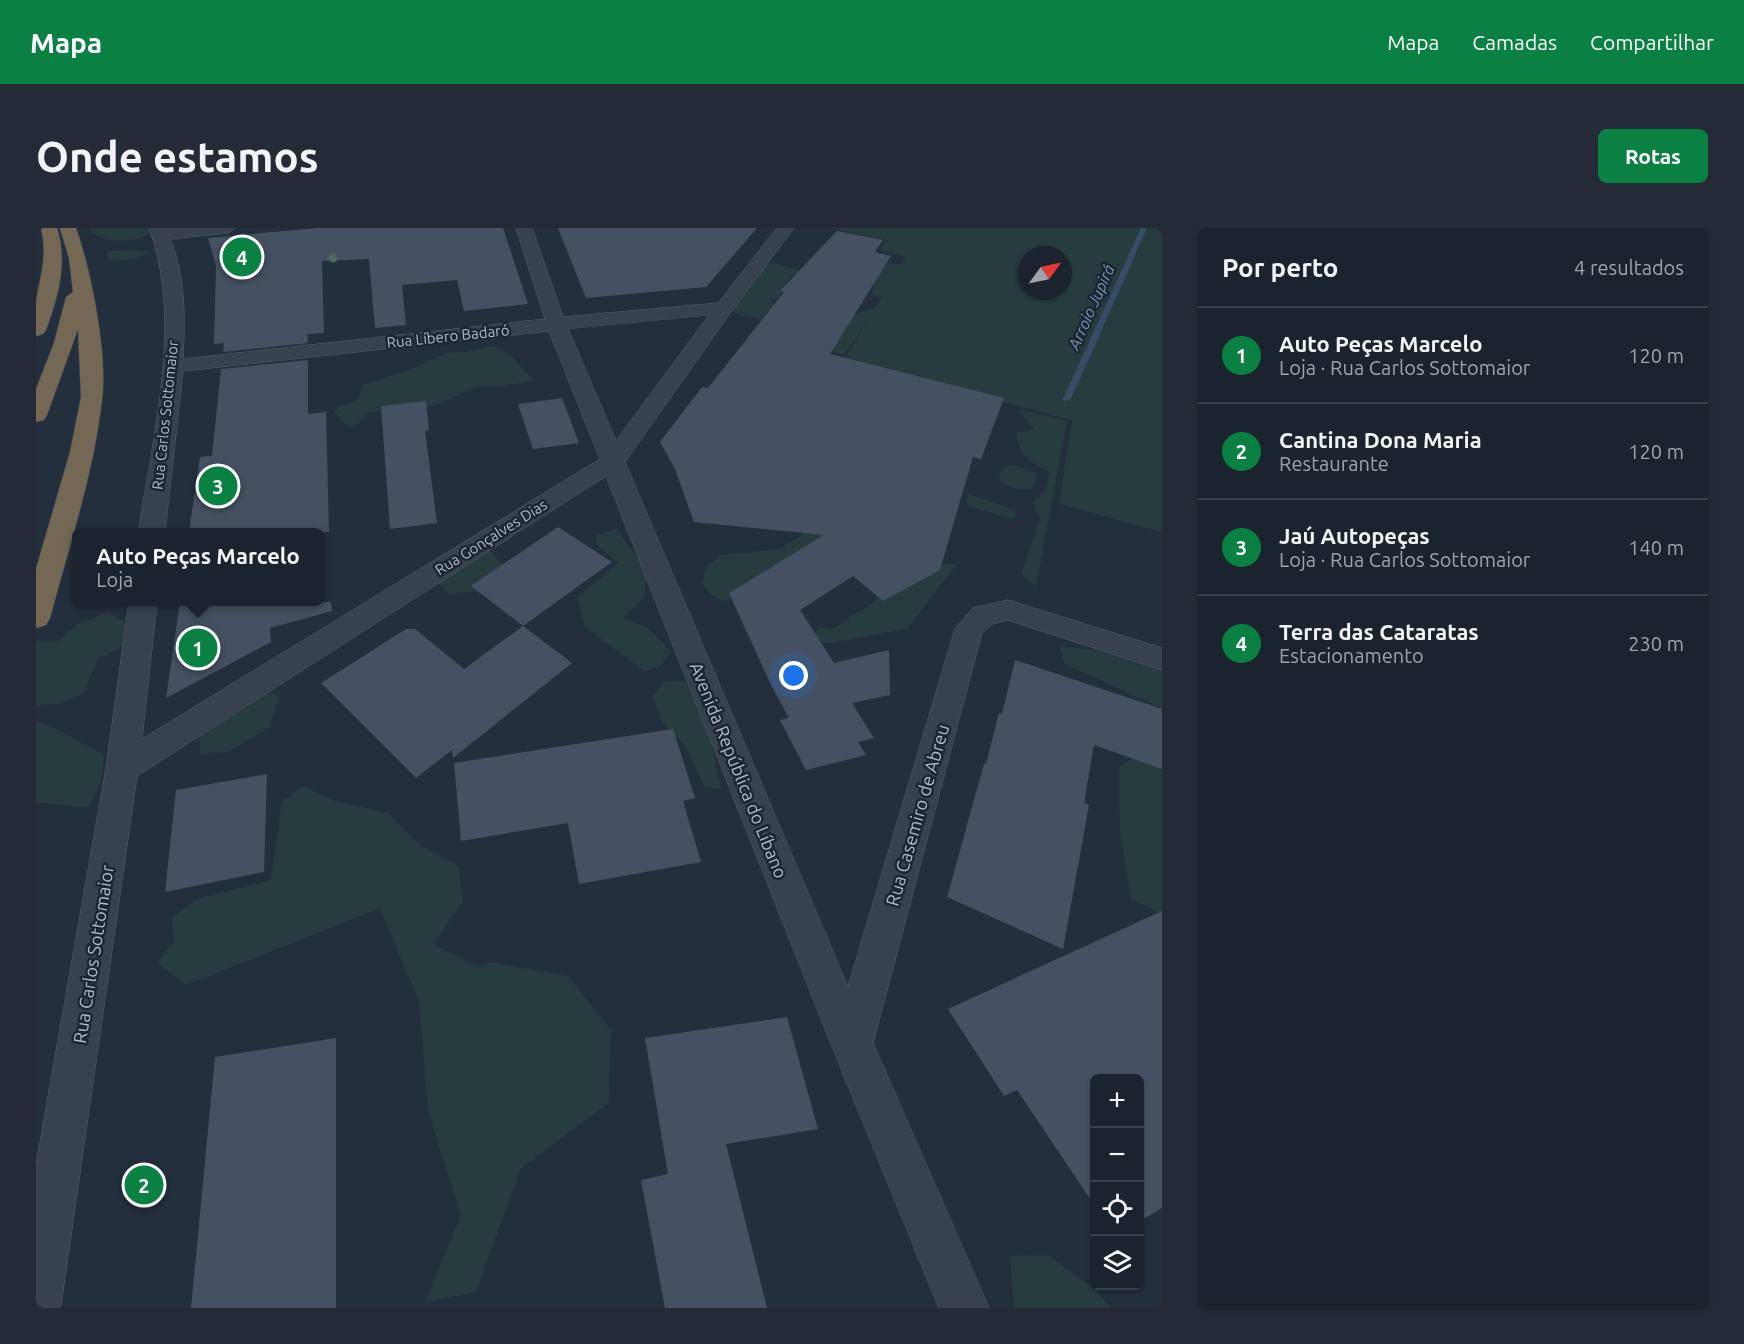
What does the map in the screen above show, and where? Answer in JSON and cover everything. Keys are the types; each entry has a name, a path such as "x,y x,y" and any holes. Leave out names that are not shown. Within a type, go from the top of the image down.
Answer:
{"highway":[{"path":"36,618 82,452 92,397 91,354 78,258 68,228"},
{"path":"36,273 51,235"},
{"path":"36,330 48,296 52,261 51,235"},
{"path":"36,414 65,340 79,275"}],"street":[{"path":"159,231 228,228"},
{"name":"Avenida República do Líbano","path":"524,228 556,324 852,1044 964,1308"},
{"name":"Rua Gonçalves Dias","path":"122,768 613,461 786,228"},
{"name":"Rua Carlos Sottomaior","path":"153,528 173,366 175,296 171,264 159,231"},
{"name":"Rua Líbero Badaró","path":"173,366 556,324 724,309"},
{"name":"Rua Carlos Sottomaior","path":"36,1305 122,768 142,606"},
{"name":"Rua Casemiro de Abreu","path":"852,1044 969,630 984,615 1008,610 1162,659"}],"green space":[{"path":"90,228 150,228 150,233 137,239 118,241 101,238"},
{"path":"832,228 1162,228 1162,532 1059,504 1072,420 843,362 869,318 844,355 809,343 779,322 738,315 731,309 764,262 797,270 827,284 790,276 780,295 771,301 777,310 838,320 875,308 883,295 880,298 872,293 878,263 901,264 906,256 881,251 886,240"},
{"path":"107,251 151,252 136,259 108,262"},
{"path":"494,346 512,357 534,381 502,386 478,386 434,406 367,412 357,426 346,425 334,412 340,406 357,401 363,385 412,369 446,353"},
{"path":"1017,409 1067,421 1036,587 1021,574 1040,519 1033,502 1046,490 1049,472 1030,461 1020,448 1016,433 1034,429"},
{"path":"1005,466 1019,466 1037,474 1032,489 1015,489 1002,483 999,474"},
{"path":"968,494 1016,510 1015,518 1002,517 969,506 966,504"},
{"path":"826,518 897,546 816,540 727,601 715,598 702,584 706,567 721,555 781,549"},
{"path":"617,529 647,572 644,598 623,618 648,628 671,651 660,667 644,671 585,627 577,597 619,563 597,545 596,535"},
{"path":"462,545 492,552 506,571 492,590 449,594 434,580"},
{"path":"957,564 907,629 829,643 815,642 811,636 820,627 831,630 923,565"},
{"path":"108,612 127,624 123,645 98,660 83,694 62,703 36,706 36,641 58,641 77,625"},
{"path":"1140,644 1162,647 1162,708 1065,664 1059,646 1107,652"},
{"path":"235,680 280,695 269,728 227,752 200,754 199,708"},
{"path":"686,681 710,736 721,789 704,787 688,750 660,718 653,695 665,682"},
{"path":"36,721 55,728 104,755 101,781 88,808 36,802"},
{"path":"1146,749 1162,753 1162,914 1131,899 1120,833 1119,767"},
{"path":"303,786 335,801 388,813 420,845 458,866 463,901 433,944 480,968 490,962 568,976 611,1030 609,1103 521,1168 476,1292 425,1302 461,1215 428,1111 419,1002 380,908 186,985 157,963 174,941 172,917 199,898 271,880 282,802"},
{"path":"1048,1255 1090,1286 1090,1290 1096,1291 1111,1308 1014,1308 1010,1256"}],"building":[{"path":"318,228 503,228 528,304 464,311 457,280 402,285 406,325 375,328 369,259 322,261 324,333 307,334 308,343 223,352 224,343 214,344 216,266 208,238"},
{"path":"558,228 757,228 706,287 586,298"},
{"path":"837,231 883,240 875,252 891,256 830,354 1004,398 981,459 973,457 940,570 883,601 853,576 800,610 834,663 889,650 890,695 852,703 874,738 858,742 866,755 806,770 780,720 789,718 771,685 729,593 824,535 694,522 675,469 660,442 702,387 708,388 784,292 780,291"},
{"path":"308,360 308,414 326,412 329,532 324,532 324,528 190,528 200,457 212,456 221,369"},
{"path":"562,398 579,443 533,449 518,404"},
{"path":"426,401 429,430 425,431 437,523 390,529 381,406"},
{"path":"558,527 612,562 523,626 471,586"},
{"path":"324,602 331,602 332,611 270,628 271,642 166,698 179,606 324,606"},
{"path":"523,626 572,663 453,758 452,750 416,778 321,683 406,629 415,629 464,669"},
{"path":"1015,660 1162,709 1162,769 1094,745 1084,803 1089,805 1063,949 947,897 999,713 1002,714"},
{"path":"673,729 695,798 683,801 701,862 579,884 568,823 461,841 454,763"},
{"path":"267,774 264,872 165,892 176,790"},
{"path":"1162,911 1162,1208 1144,1219 1144,1074 1090,1074 1090,1199 1017,1090 1004,1096 948,1009"},
{"path":"787,1017 818,1129 726,1144 767,1308 665,1308 641,1180 668,1174 645,1038"},
{"path":"336,1038 336,1308 191,1308 215,1057"}],"waterway":[{"name":"Arroio Jupirá","path":"1067,399 1144,228"}],"place":[{"name":"Terra das Cataratas","path":"242,257"},
{"name":"Jaú Autopeças","path":"218,486"},
{"name":"Auto Peças Marcelo","path":"198,648"},
{"name":"Cantina Dona Maria","path":"144,1185"}]}
